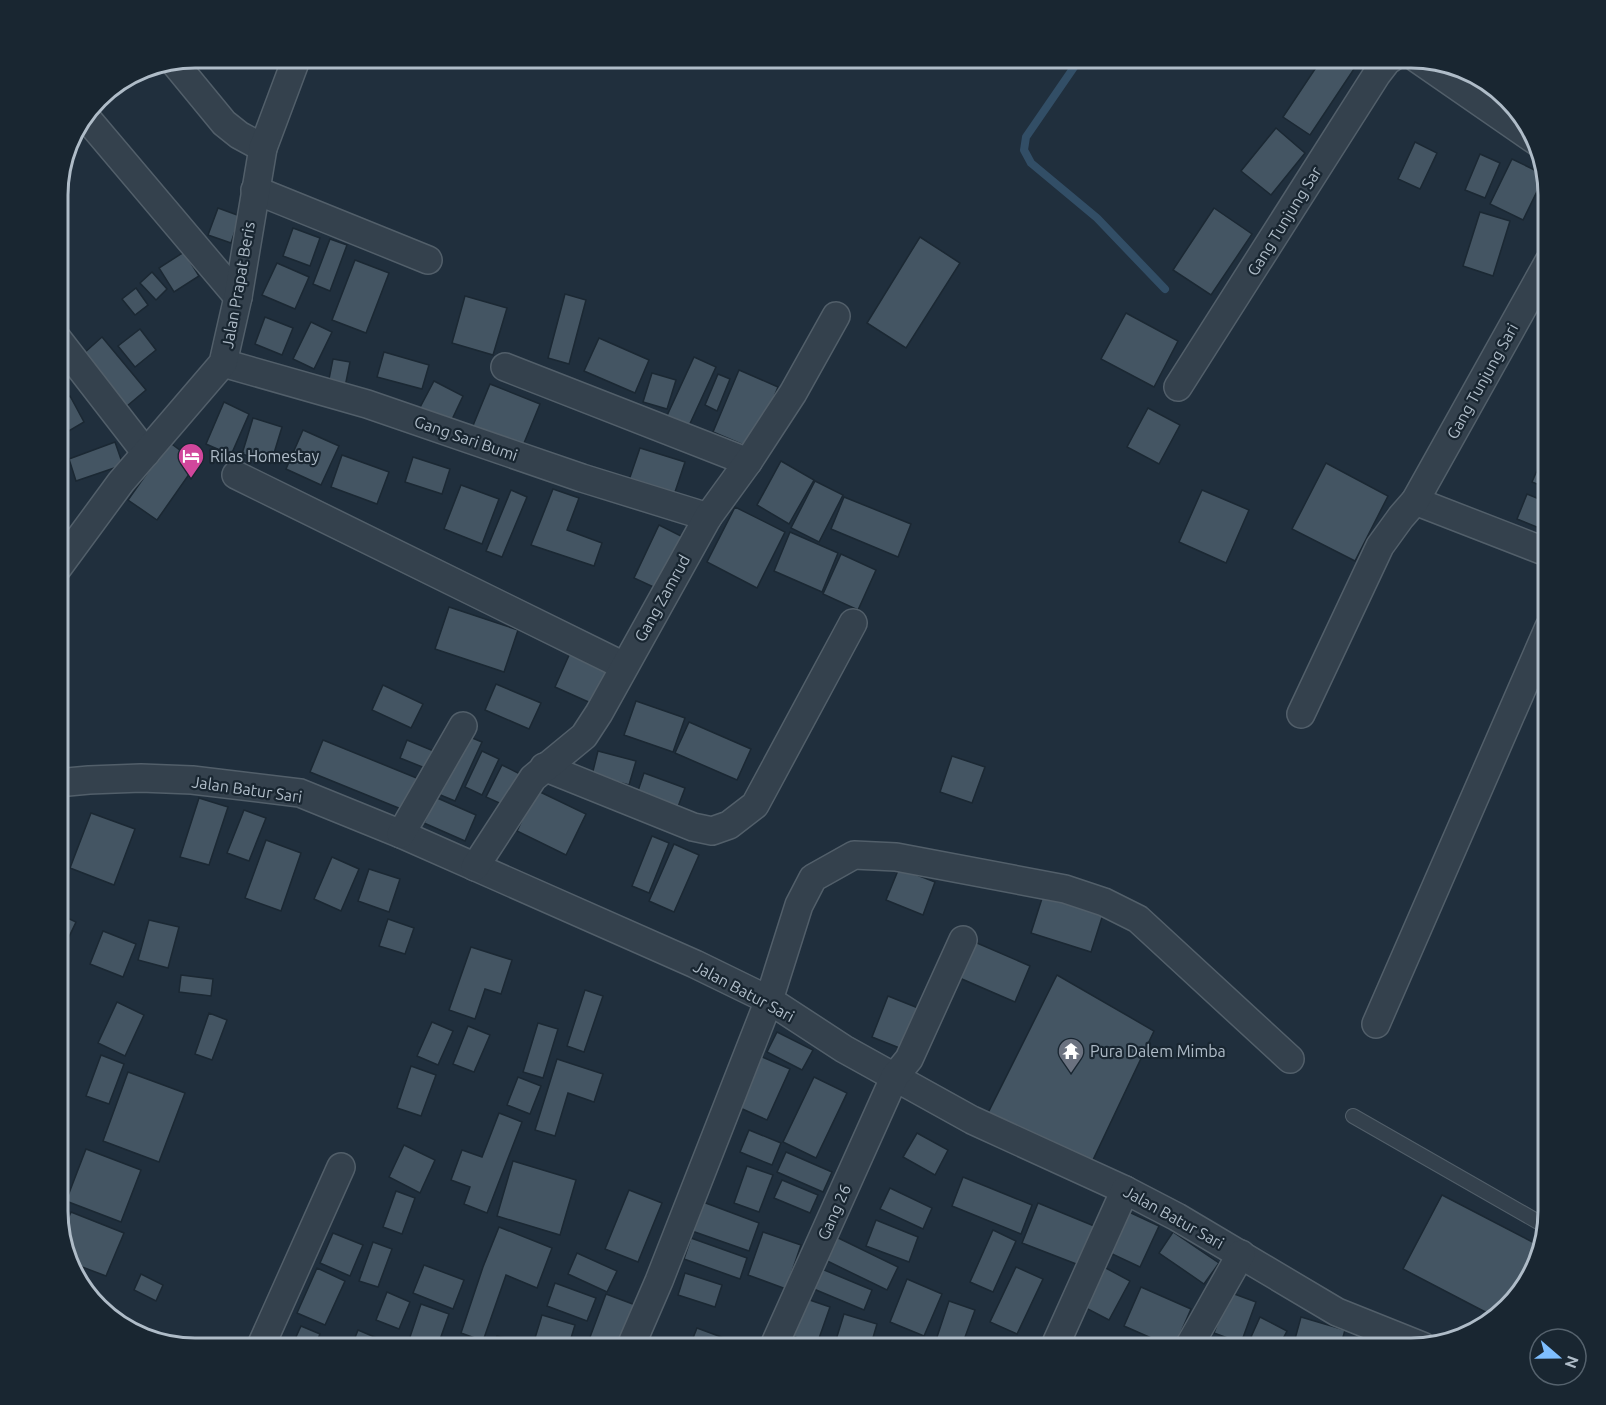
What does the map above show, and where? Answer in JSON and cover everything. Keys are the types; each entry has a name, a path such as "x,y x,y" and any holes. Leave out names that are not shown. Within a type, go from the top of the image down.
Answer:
{"street":[{"name":"Jalan Prapat Beris","path":"68,554 121,482 224,363 238,297 263,148 293,68"},
{"name":"Gang Tunjung Sar","path":"1178,387 1382,68"},
{"path":"179,69 224,123 238,135 263,148"},
{"path":"1433,70 1521,130"},
{"path":"90,122 238,297"},
{"path":"255,190 428,260"},
{"name":"Gang Tunjung Sari","path":"1301,714 1380,546 1415,501 1538,281"},
{"name":"Gang Zamrud","path":"475,867 532,778 584,736 708,517 748,462 793,393 836,316"},
{"path":"68,352 146,453"},
{"name":"Gang Sari Bumi","path":"224,363 386,410 582,478 708,517"},
{"path":"505,367 748,462"},
{"path":"236,475 624,666"},
{"path":"1415,501 1538,549"},
{"path":"544,766 693,827 712,831 729,825 755,805 853,623"},
{"path":"1376,1024 1538,652"},
{"path":"401,834 463,726"},
{"name":"Jalan Batur Sari","path":"68,782 141,778 192,780 300,793 401,834 695,964 769,1000 844,1049 972,1120 1125,1190 1241,1254 1337,1312 1402,1338"},
{"path":"634,1338 659,1281 769,1000 799,905 813,878 854,855 896,857 1065,889 1104,902 1138,919 1290,1059"},
{"name":"Gang 26","path":"777,1338 895,1076 909,1059 963,940"},
{"path":"264,1338 341,1167"},
{"path":"1058,1338 1125,1190"},
{"path":"1194,1338 1241,1254"}],"lane":[{"path":"1353,1116 1537,1221"}],"building":[{"path":"1316,68 1355,68 1310,135 1283,117"},
{"path":"1475,85 1489,94 1484,101 1470,92"},
{"path":"1276,128 1305,153 1271,195 1241,171"},
{"path":"1415,142 1437,153 1420,189 1398,179"},
{"path":"1480,154 1500,163 1485,198 1465,190"},
{"path":"1512,159 1536,170 1538,189 1523,220 1490,204"},
{"path":"218,208 240,216 231,243 208,235"},
{"path":"1214,208 1252,234 1211,295 1173,270"},
{"path":"1480,212 1510,221 1493,276 1463,266"},
{"path":"293,228 320,238 310,266 283,256"},
{"path":"920,237 960,263 906,348 867,323"},
{"path":"330,239 347,245 330,291 313,284"},
{"path":"184,252 199,276 174,292 159,268"},
{"path":"355,260 389,273 366,333 332,320"},
{"path":"277,263 309,277 295,309 262,295"},
{"path":"152,272 167,289 156,300 140,283"},
{"path":"136,288 148,305 135,315 122,299"},
{"path":"565,294 586,300 569,364 548,358"},
{"path":"465,296 507,308 493,355 452,343"},
{"path":"1126,313 1178,341 1154,387 1101,359"},
{"path":"265,317 293,328 282,355 255,344"},
{"path":"311,322 332,332 314,369 293,359"},
{"path":"140,329 156,350 135,367 118,346"},
{"path":"102,337 146,390 127,406 83,354"},
{"path":"599,338 649,360 635,393 584,371"},
{"path":"384,352 429,365 422,389 377,377"},
{"path":"694,357 716,367 687,430 665,420"},
{"path":"333,359 350,362 344,392 327,389"},
{"path":"739,370 778,387 753,449 713,432"},
{"path":"652,373 676,380 667,409 643,402"},
{"path":"718,374 730,379 717,411 705,405"},
{"path":"434,381 463,396 447,430 416,415"},
{"path":"490,384 540,404 522,448 472,428"},
{"path":"70,396 84,422 68,431 68,397"},
{"path":"224,402 249,414 231,455 206,444"},
{"path":"1148,408 1180,425 1159,464 1127,447"},
{"path":"253,418 282,427 271,463 242,454"},
{"path":"303,430 339,446 321,485 286,469"},
{"path":"115,442 123,465 76,481 69,459"},
{"path":"169,442 197,463 157,520 128,500"},
{"path":"640,448 685,462 672,501 627,486"},
{"path":"342,455 389,472 377,504 331,487"},
{"path":"413,457 450,469 442,494 405,482"},
{"path":"781,461 814,480 789,524 757,505"},
{"path":"1326,463 1388,496 1355,561 1292,529"},
{"path":"1538,468 1538,484 1532,482"},
{"path":"815,481 843,495 819,542 791,528"},
{"path":"461,485 499,499 482,544 444,529"},
{"path":"553,489 579,498 567,530 602,543 594,566 531,545"},
{"path":"511,490 527,497 502,557 486,551"},
{"path":"1202,490 1249,510 1226,563 1179,542"},
{"path":"1527,494 1538,498 1538,528 1517,519"},
{"path":"844,497 911,524 898,557 831,529"},
{"path":"735,507 785,532 757,588 707,562"},
{"path":"659,525 685,538 660,590 634,578"},
{"path":"790,532 838,553 822,592 774,571"},
{"path":"841,554 876,570 858,610 823,594"},
{"path":"449,607 518,630 504,672 435,649"},
{"path":"570,653 608,670 593,704 555,687"},
{"path":"496,684 541,703 529,729 485,710"},
{"path":"383,685 423,704 411,728 372,710"},
{"path":"636,701 685,718 673,752 624,735"},
{"path":"689,722 751,749 737,780 675,753"},
{"path":"465,735 482,742 455,801 438,794"},
{"path":"323,740 419,779 406,811 310,772"},
{"path":"407,740 436,752 430,770 400,758"},
{"path":"482,751 499,759 482,795 465,787"},
{"path":"598,751 636,761 629,785 592,775"},
{"path":"952,756 985,767 972,803 940,792"},
{"path":"502,765 522,775 506,806 486,797"},
{"path":"644,773 685,788 676,812 636,797"},
{"path":"536,790 586,814 566,855 517,831"},
{"path":"435,797 476,815 465,841 424,823"},
{"path":"199,798 228,807 209,865 180,857"},
{"path":"244,810 266,818 249,861 227,853"},
{"path":"91,813 135,829 114,885 70,868"},
{"path":"652,836 669,843 649,893 632,886"},
{"path":"266,840 301,853 281,911 245,898"},
{"path":"674,844 699,855 674,912 649,901"},
{"path":"332,857 359,869 341,911 314,899"},
{"path":"899,868 935,882 923,915 886,900"},
{"path":"369,869 400,879 389,912 358,901"},
{"path":"1045,889 1105,908 1091,952 1031,933"},
{"path":"68,918 76,922 68,939"},
{"path":"388,919 414,928 405,954 379,946"},
{"path":"149,920 179,927 168,968 138,960"},
{"path":"103,931 136,944 123,977 90,964"},
{"path":"970,940 1030,966 1015,1002 955,976"},
{"path":"471,947 512,960 501,994 485,989 475,1019 449,1010"},
{"path":"181,975 213,979 211,996 179,992"},
{"name":"Pura Dalem Mimba","path":"1057,975 1154,1031 1091,1164 986,1117"},
{"path":"585,990 603,996 584,1052 567,1046"},
{"path":"888,996 923,1010 907,1051 872,1037"},
{"path":"117,1002 144,1015 125,1056 98,1043"},
{"path":"209,1013 227,1020 212,1060 195,1054"},
{"path":"432,1022 453,1031 438,1065 417,1056"},
{"path":"538,1023 558,1029 543,1078 523,1072"},
{"path":"468,1026 490,1035 474,1072 453,1064"},
{"path":"777,1032 813,1050 802,1070 767,1052"},
{"path":"101,1055 124,1064 109,1104 86,1096"},
{"path":"760,1056 790,1069 767,1120 738,1107"},
{"path":"557,1059 603,1074 594,1102 568,1093 555,1136 535,1130"},
{"path":"411,1066 436,1075 421,1116 397,1108"},
{"path":"128,1072 185,1093 159,1162 103,1141"},
{"path":"518,1077 541,1086 530,1114 507,1105"},
{"path":"814,1077 847,1093 816,1158 783,1142"},
{"path":"499,1113 522,1122 487,1213 464,1204 470,1187 451,1180 462,1150 482,1157"},
{"path":"749,1130 781,1143 772,1165 740,1152"},
{"path":"917,1133 948,1150 935,1175 903,1157"},
{"path":"404,1145 435,1160 420,1193 389,1177"},
{"path":"86,1149 141,1170 121,1222 68,1202 68,1196"},
{"path":"786,1152 832,1172 823,1192 777,1172"},
{"path":"513,1161 576,1180 560,1235 497,1216"},
{"path":"747,1166 773,1175 759,1212 734,1203"},
{"path":"963,1177 1032,1205 1021,1234 952,1206"},
{"path":"782,1180 818,1195 810,1213 774,1198"},
{"path":"890,1188 932,1208 923,1229 880,1209"},
{"path":"629,1190 662,1203 638,1262 605,1249"},
{"path":"396,1191 415,1198 402,1234 383,1227"},
{"path":"1442,1195 1534,1243 1529,1259 1517,1281 1487,1313 1403,1269"},
{"path":"703,1202 759,1223 749,1251 692,1231"},
{"path":"1038,1203 1099,1228 1084,1267 1022,1243"},
{"path":"71,1212 124,1233 106,1276 81,1266 72,1243 68,1219"},
{"path":"1129,1212 1159,1226 1140,1267 1110,1253"},
{"path":"876,1220 918,1237 909,1262 866,1246"},
{"path":"499,1227 552,1248 537,1288 506,1275 484,1338 475,1338 461,1333"},
{"path":"993,1230 1016,1241 993,1292 970,1282"},
{"path":"763,1232 801,1245 786,1289 748,1275"},
{"path":"1173,1232 1219,1263 1204,1284 1159,1253"},
{"path":"333,1233 363,1245 350,1276 320,1263"},
{"path":"828,1233 898,1267 887,1290 817,1256"},
{"path":"691,1238 747,1258 740,1279 684,1259"},
{"path":"373,1242 392,1249 378,1287 359,1281"},
{"path":"577,1253 617,1271 607,1292 568,1274"},
{"path":"424,1265 464,1280 453,1309 413,1293"},
{"path":"1102,1266 1130,1281 1109,1320 1082,1306"},
{"path":"817,1267 872,1290 864,1310 809,1287"},
{"path":"1016,1267 1043,1279 1017,1334 990,1322"},
{"path":"317,1268 345,1281 325,1325 297,1313"},
{"path":"685,1273 722,1285 715,1307 678,1295"},
{"path":"141,1274 163,1285 156,1301 134,1290"},
{"path":"907,1279 942,1294 924,1336 890,1322"},
{"path":"555,1283 596,1298 587,1321 547,1306"},
{"path":"1141,1287 1191,1309 1178,1338 1151,1338 1124,1326"},
{"path":"387,1292 410,1302 399,1329 376,1320"},
{"path":"1229,1292 1256,1302 1243,1338 1228,1338 1214,1333"},
{"path":"606,1294 638,1306 626,1338 590,1338"},
{"path":"798,1296 830,1307 819,1338 798,1338 785,1334"},
{"path":"949,1301 975,1310 965,1338 937,1338"},
{"path":"421,1304 449,1314 441,1338 410,1338"},
{"path":"844,1314 877,1324 873,1338 837,1338"},
{"path":"542,1315 575,1325 571,1338 535,1338"},
{"path":"1260,1317 1287,1331 1283,1338 1251,1337"},
{"path":"1301,1317 1345,1330 1343,1338 1295,1338"},
{"path":"301,1326 320,1334 318,1338 296,1338"},
{"path":"697,1328 724,1338 693,1338"},
{"path":"358,1330 377,1338 355,1338"}],"waterway":[{"path":"1073,68 1026,137 1024,150 1031,163 1097,218 1165,289"}],"place":[{"name":"Rilas Homestay","path":"191,479"},
{"name":"Pura Dalem Mimba","path":"1071,1074"}]}
